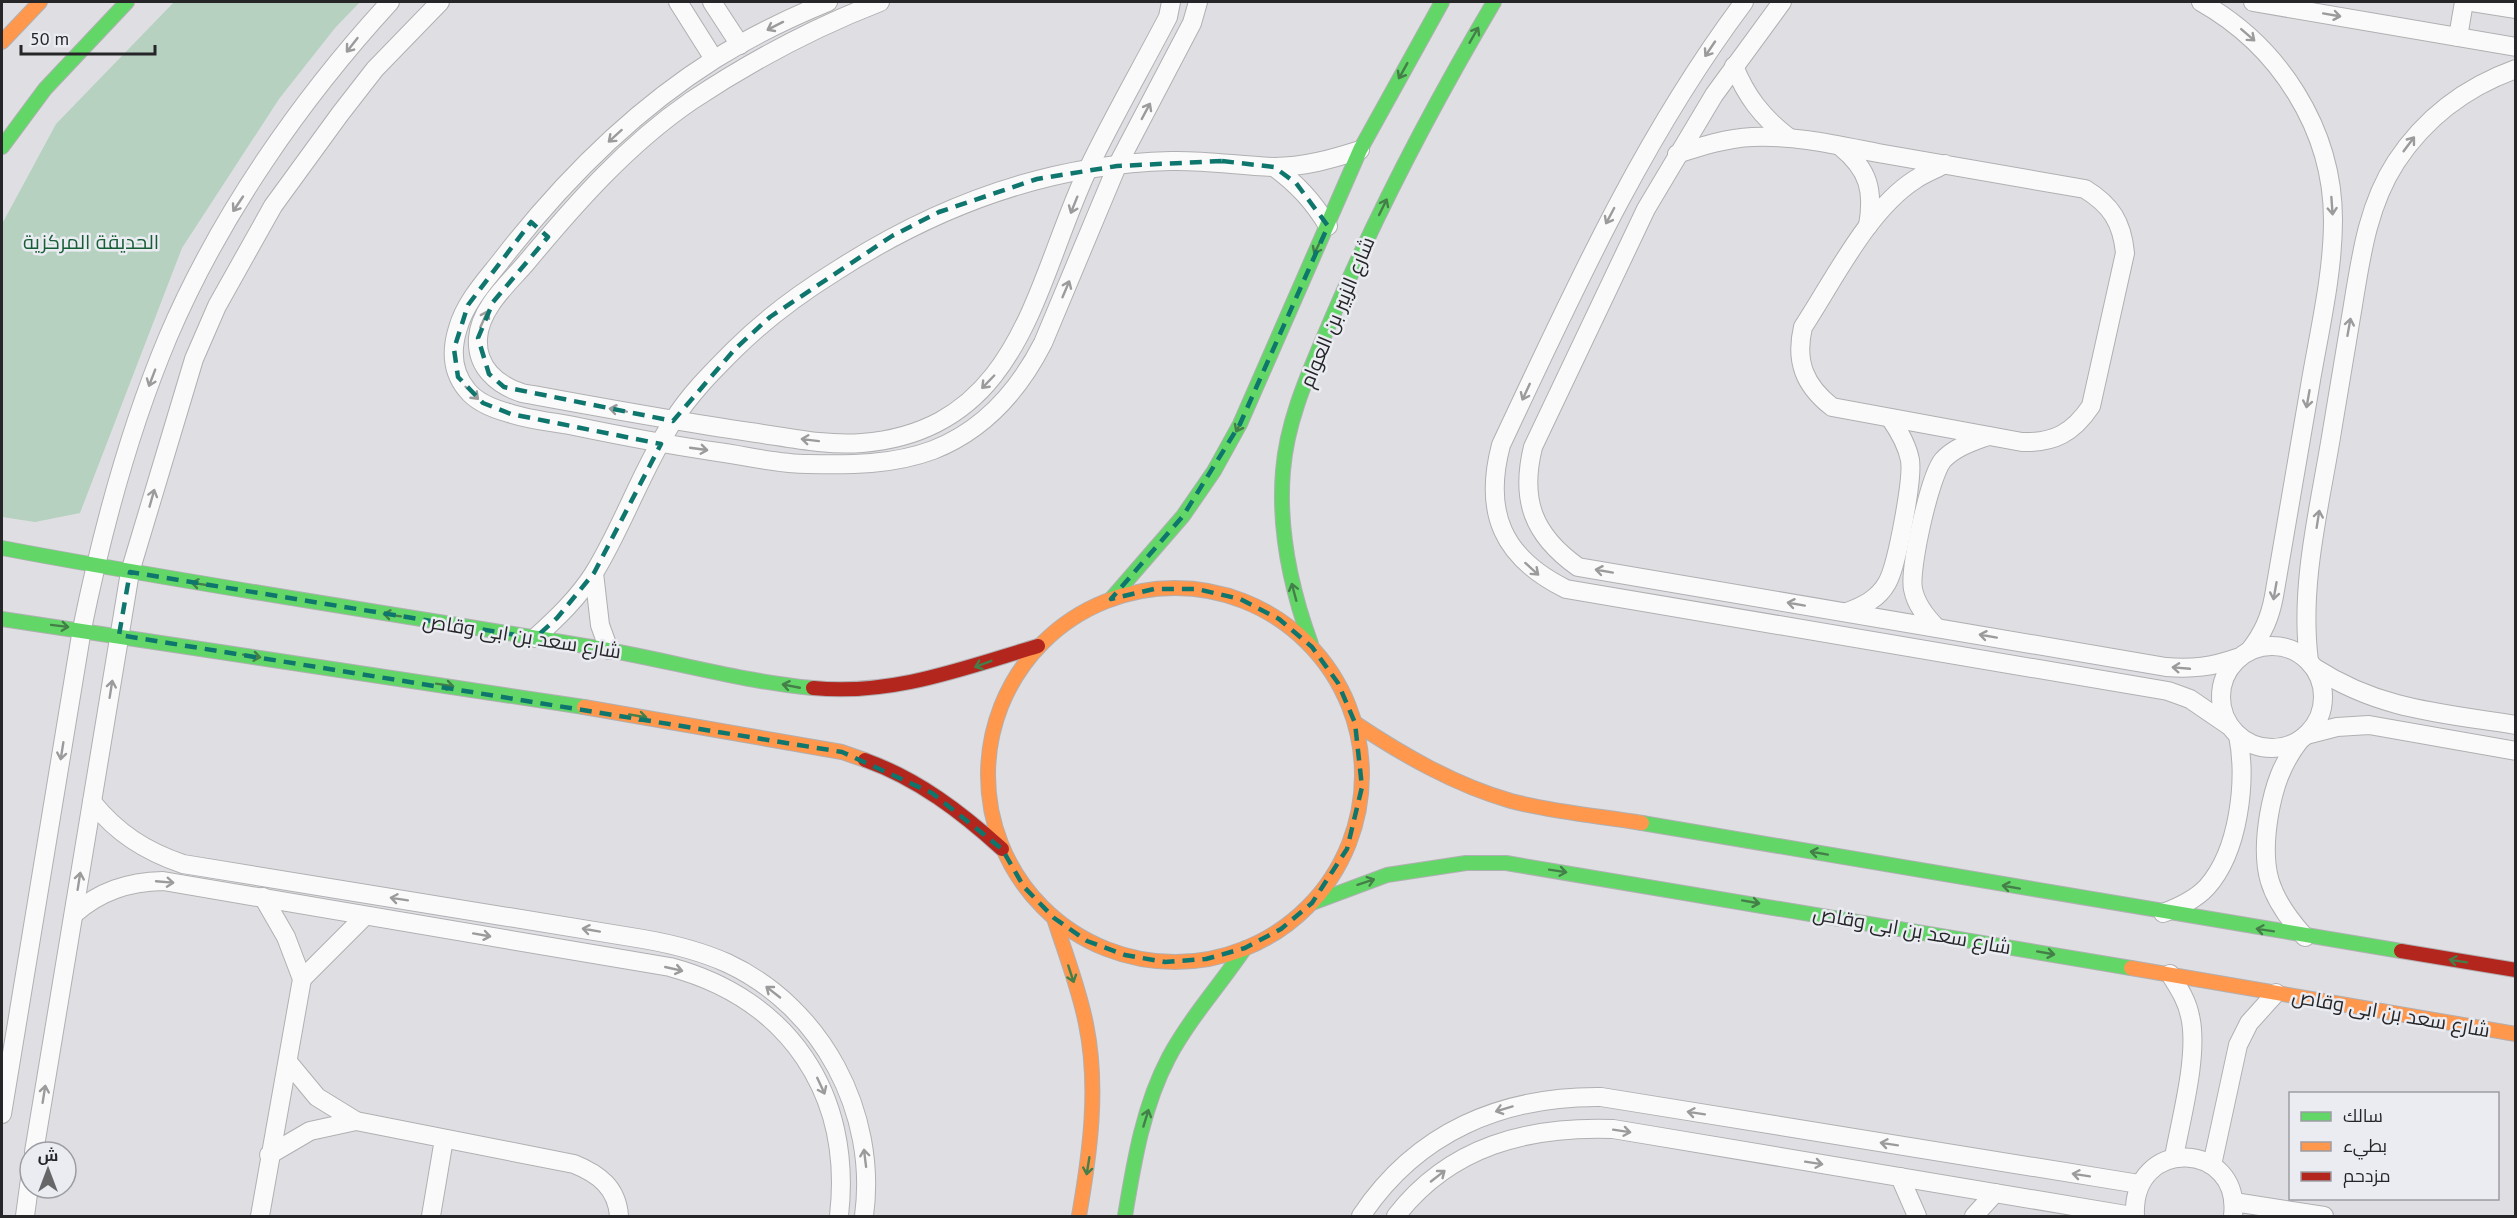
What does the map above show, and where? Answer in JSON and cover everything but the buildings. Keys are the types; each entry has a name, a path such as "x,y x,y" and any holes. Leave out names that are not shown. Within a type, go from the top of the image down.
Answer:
{"street":[{"path":"2,42 40,2"},
{"path":"2,147 57,72 128,2"},
{"path":"2,1114 82,629 95,567 143,403 168,337 198,274 232,212 357,38 390,2"},
{"path":"36,1140 130,572 194,359 216,306 273,206 375,69 440,2"},
{"path":"678,2 714,59"},
{"path":"712,2 740,45"},
{"path":"828,2 714,59 628,124 564,185 531,222 468,305 458,327 454,349 458,377 469,393 483,403 511,414 661,444 805,464 873,463 904,459 934,449 962,435 1003,403 1029,370 1043,343 1117,166 1192,23 1198,2"},
{"path":"880,2 769,53 689,103 614,164 548,237 493,302 482,320 478,338 480,357 489,374 504,387 522,393 673,420 843,443 891,438 918,430 944,417 989,382 1022,335 1088,170 1168,17 1171,2"},
{"path":"1111,599 1177,525 1214,471 1240,424 1360,150 1442,2"},
{"name":"شارع الزبير بن العوام","path":"1312,647 1300,613 1284,542 1283,469 1291,427 1339,301 1427,114 1494,2"},
{"path":"1744,2 1692,75 1625,189 1580,277 1501,445 1493,473 1494,503 1502,531 1518,556 1540,576 1566,589 2168,690 2190,699 2249,743 2268,747 2288,745 2303,737 2337,727 2369,725 2516,751"},
{"path":"1782,2 1734,66 1677,154 1618,264 1533,447 1528,469 1527,492 1533,515 1544,536 1559,553 1578,567 2166,667 2190,669 2214,666 2275,645 2293,650 2357,693 2380,701 2516,725"},
{"path":"2163,913 2186,903 2206,888 2221,868 2230,846 2242,784 2233,730 2220,697 2225,676 2262,634 2271,616 2331,252 2330,187 2324,155 2313,124 2286,77 2250,37 2234,22 2201,2"},
{"path":"2253,2 2516,47"},
{"path":"2458,37 2464,2"},
{"path":"2472,2 2516,9"},
{"path":"2,30 17,25"},
{"path":"1734,66 1754,106 1788,137"},
{"path":"2305,937 2288,918 2275,896 2266,872 2264,847 2277,781 2289,755 2315,724 2323,696 2321,681 2312,664 2305,614 2307,590 2361,257 2372,213 2395,163 2415,136 2439,112 2465,93 2516,69"},
{"path":"1677,154 1732,140 1788,137 1945,164 2085,189 2102,200 2115,215 2123,233 2125,253 2091,406 2080,423 2063,436 2043,443 2022,442 1832,407 1817,396 1806,381 1800,363 1799,345 1803,327 1868,227 1889,201 1915,179 1945,164"},
{"path":"1840,146 1857,160 1868,181 1872,204 1868,227"},
{"path":"535,638 557,618 594,573 673,420 735,349 770,317 808,289 892,236 939,212 987,194 1037,180 1088,170 1169,161 1222,161 1274,167 1332,159 1360,150"},
{"path":"1274,167 1296,183 1314,203 1328,226"},
{"path":"531,222 548,237"},
{"path":"1847,612 1877,596 1887,583 1893,567 1911,471 1905,443 1890,418"},
{"path":"1937,628 1918,604 1913,589 1912,574 1933,475 1943,460 1956,450 1988,436"},
{"path":"1901,522 1922,525"},
{"name":"شارع سعد بن ابى وقاص","path":"2,548 95,567 609,650 804,689 855,690 931,680 1038,646"},
{"path":"594,573 600,625 609,650"},
{"path":"1154,589 1208,592 1240,599 1279,619 1312,647 1338,682 1355,723 1361,754 1362,787 1358,819 1337,868 1312,903 1281,929 1245,948 1206,959 1155,960 1125,956 1087,941 1054,918 1023,887 1002,849 989,807 987,764 994,721 1012,681 1038,646 1072,618 1111,599 1154,589"},
{"path":"1713,614 1716,590"},
{"path":"2,619 82,629 612,711 842,752 889,770 932,793 972,822 1002,849"},
{"path":"1355,723 1414,762 1446,778 1512,801 2305,937 2516,970"},
{"path":"92,802 123,835 152,852 183,864 673,945 728,963 777,994 817,1036 846,1086 863,1141 866,1170 864,1216"},
{"name":"شارع سعد بن ابى وقاص","path":"1312,903 1348,887 1397,873 1466,863 1506,863 2516,1034"},
{"path":"74,914 103,893 141,882 163,881 670,967 695,974 743,997 783,1030 800,1050 829,1104 838,1133 842,1163 839,1216"},
{"path":"260,1216 269,1155 302,980 286,937 263,897"},
{"path":"448,929 452,908"},
{"path":"302,980 365,916"},
{"path":"1054,918 1089,1036 1094,1119 1080,1216"},
{"path":"1125,1216 1136,1149 1160,1081 1179,1040 1245,948"},
{"path":"2170,974 2182,993 2190,1015 2193,1040 2174,1158"},
{"path":"2211,1165 2238,1044 2248,1023 2276,993"},
{"path":"288,1062 317,1097 356,1120 574,1164 595,1172 610,1187 618,1205 618,1216"},
{"path":"1361,1216 1380,1190 1402,1168 1452,1131 1509,1107 1570,1097 1601,1097 2139,1184"},
{"path":"269,1155 310,1131 356,1120"},
{"path":"1396,1216 1433,1180 1486,1147 1527,1133 1570,1127 1613,1129 2134,1216 2134,1200 2139,1184 2148,1172 2160,1163 2174,1158 2200,1159 2223,1175 2230,1188 2233,1209 2324,1216"},
{"path":"431,1216 444,1139"},
{"path":"1900,1177 1917,1216"},
{"path":"1974,1216 1995,1193"},
{"path":"25,1216 27,1200"}],"highlighted area":[{"path":"1222,161 1274,167 1296,183 1328,226 1263,375 1240,424 1183,516 1111,599 1154,589 1197,589 1240,599 1279,619 1312,647 1338,683 1355,723 1362,787 1347,849 1312,903 1281,929 1245,948 1206,959 1165,962 1125,955 1087,941 1054,918 1024,887 1002,849 932,793 842,752 119,635 130,572 535,638 557,618 594,573 661,444 511,414 483,403 458,377 454,349 468,305 531,222 548,237 493,302 478,338 489,374 504,387 673,421 735,349 770,317 892,236 939,212 1037,179 1117,166"}],"green space":[{"name":"الحديقة المركزية","path":"174,2 360,2 335,28 279,99 182,248 80,513 35,522 2,517 2,224 56,124"}],"traffic: fast":[{"path":"2,147 45,89 127,2"},
{"path":"1111,599 1183,516 1214,471 1240,424 1360,150 1442,2"},
{"path":"1311,644 1297,602 1284,537 1283,471 1289,432 1308,375 1331,320 1387,198 1449,80 1494,2"},
{"path":"2,548 221,587 585,646 727,675 813,688"},
{"path":"2,619 584,707"},
{"path":"1642,823 2401,951"},
{"path":"1312,903 1387,875 1466,863 1506,863 2131,968"},
{"path":"1125,1216 1141,1135 1160,1076 1186,1029 1245,948"}],"traffic: slow":[{"path":"2,42 40,2"},
{"path":"1175,588 1211,592 1247,602 1279,620 1307,643 1330,671 1348,703 1358,739 1362,775 1358,811 1348,847 1330,879 1307,907 1279,930 1247,948 1211,958 1175,962 1139,958 1103,948 1071,930 1043,907 1020,879 1002,847 992,811 988,775 992,739 1002,703 1020,671 1043,643 1071,620 1103,602 1139,592 1175,588"},
{"path":"584,707 842,752 865,760"},
{"path":"1355,723 1430,768 1490,794 1543,808 1642,823"},
{"path":"1054,918 1076,984 1090,1048 1092,1120 1079,1216"},
{"path":"2131,968 2516,1034"}],"traffic: jam":[{"path":"813,688 871,688 899,684 955,671 1038,646"},
{"path":"865,760 903,777 938,798 1002,849"},
{"path":"2401,951 2516,970"}]}
